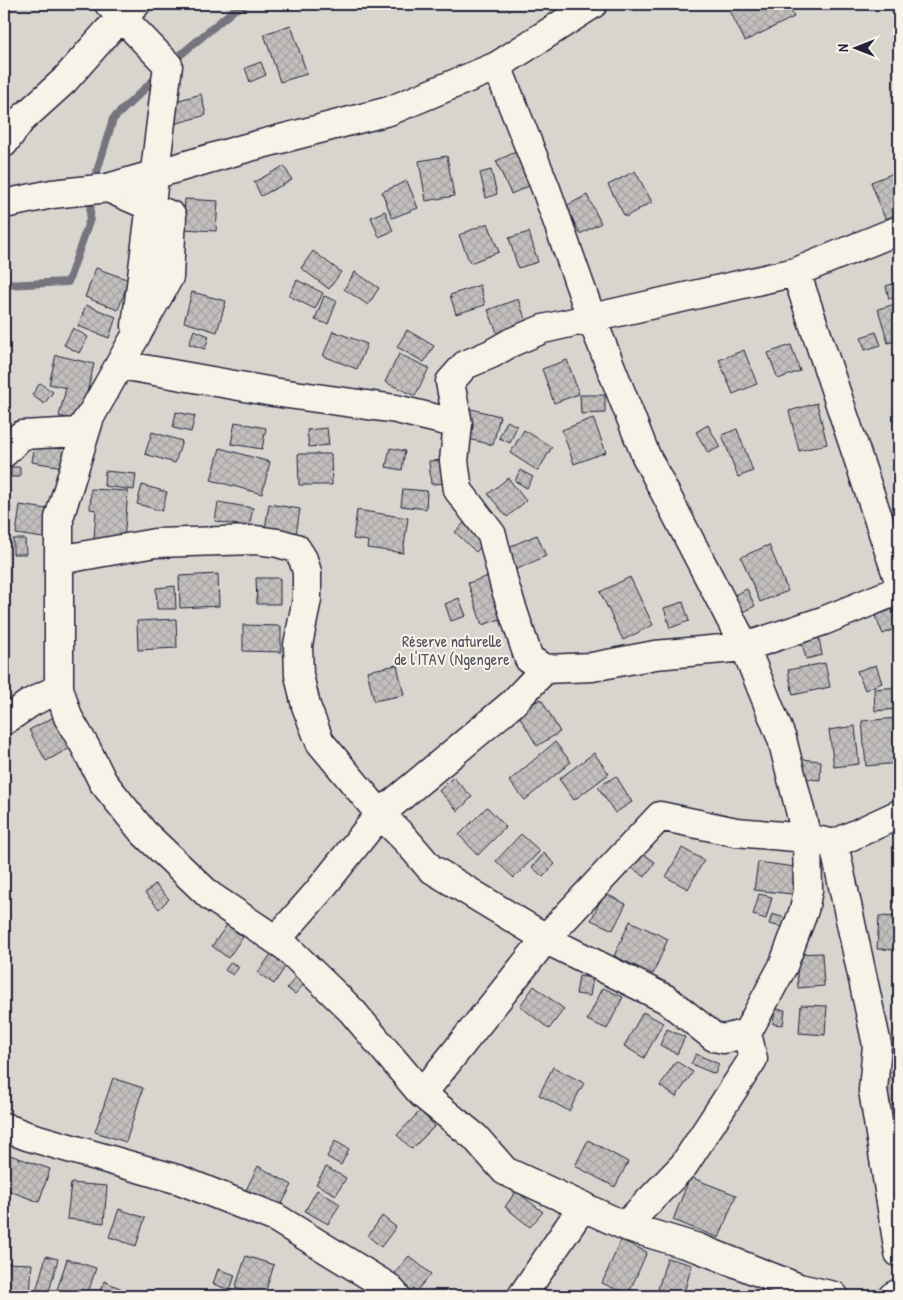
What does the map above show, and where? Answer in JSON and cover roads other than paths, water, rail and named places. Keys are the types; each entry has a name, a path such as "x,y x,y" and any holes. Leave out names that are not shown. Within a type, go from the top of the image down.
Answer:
{"main road":[{"path":"4,453 22,435 79,432 134,353 168,65 109,4"},
{"path":"4,143 21,120 64,81 108,31 136,4"},
{"path":"4,204 52,194 108,188 246,148 389,111 497,66 593,4"},
{"path":"497,66 546,189 591,318 646,456 745,647 782,739 807,838 808,890 804,910 783,966 747,1033 753,1059 684,1165 624,1226"},
{"path":"108,188 172,216 169,277 90,417 59,518 60,688 68,717 103,782 143,832 210,896 285,946 352,1011 422,1094 475,1137 504,1171 624,1226 698,1248 799,1288 834,1296"},
{"path":"899,230 796,272 544,330 512,342 491,354 465,365 450,382 458,424 454,462 458,490 492,535 504,587 529,658 545,669 592,666 655,655 745,647 823,621 899,590"},
{"path":"796,272 899,581"},
{"path":"120,365 273,392 396,409 458,424"},
{"path":"59,560 155,544 256,540 296,548 308,572 306,599 298,645 300,675 306,706 320,742 380,814 430,868 477,898 547,937 557,945 666,999 714,1037 724,1039 747,1033"},
{"path":"276,940 318,892 380,814 512,704 545,669"},
{"path":"4,721 30,703 60,688"},
{"path":"422,1094 547,937 660,816 736,832 807,838 834,844 899,814"},
{"path":"834,844 877,1045 873,1090 899,1253"},
{"path":"4,1127 27,1136 180,1180 276,1218 388,1287 396,1296"},
{"path":"522,1296 583,1206"},
{"path":"893,1296 899,1293"}],"waterway":[{"path":"172,62 235,9 246,4"},
{"path":"93,184 113,119 159,75"},
{"path":"4,285 68,282 90,219 91,195"}],"park label":[{"name":"Réserve naturelle de l'ITAV (Ngengere","path":"452,650"}]}
